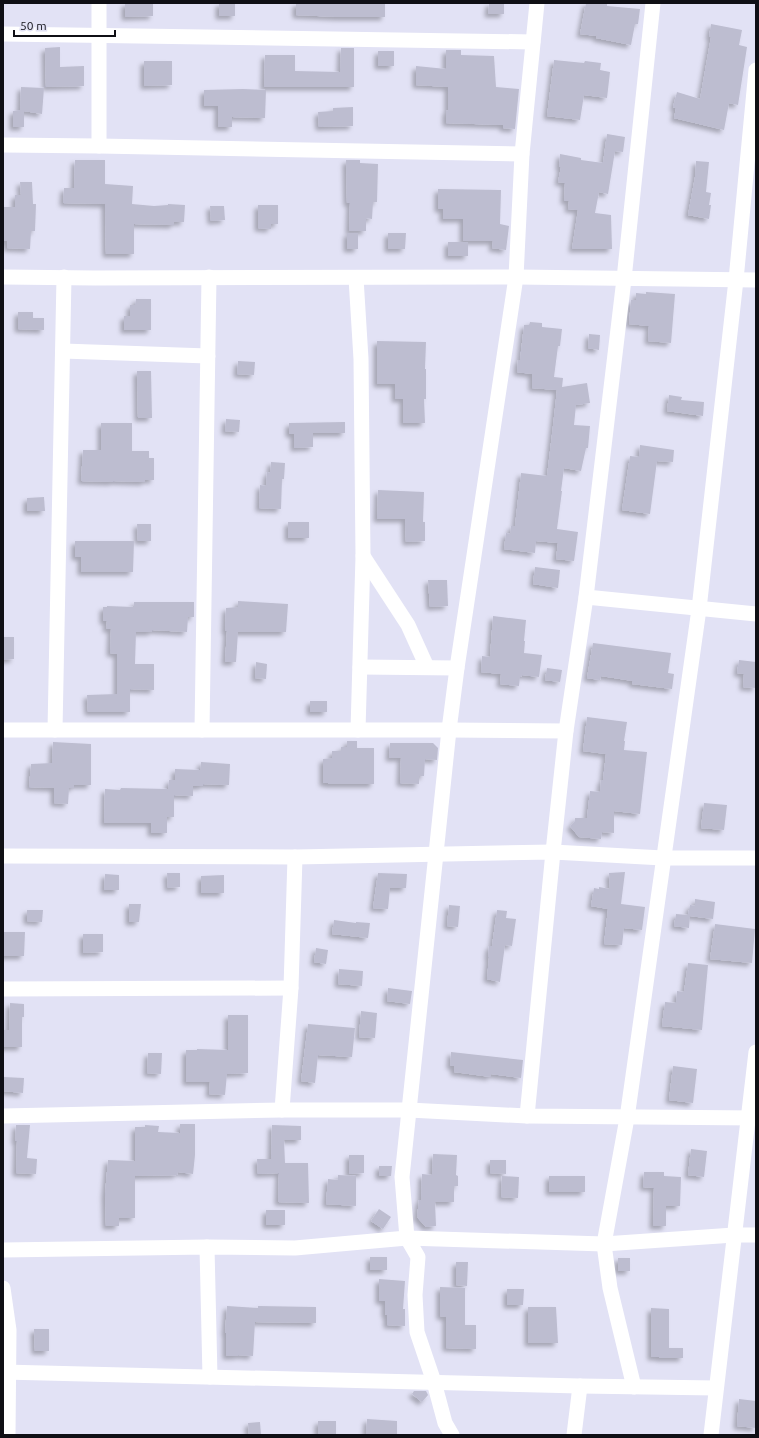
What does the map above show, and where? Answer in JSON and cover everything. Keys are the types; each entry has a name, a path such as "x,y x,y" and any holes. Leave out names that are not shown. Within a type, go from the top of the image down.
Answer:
{"street":[{"path":"99,3 99,146"},
{"path":"452,1435 445,1423 434,1382 417,1332 415,1295 418,1257 407,1238 402,1178 449,730 516,277 522,154 537,3"},
{"path":"527,1116 566,731 586,597 624,279 653,3"},
{"path":"3,34 533,42"},
{"path":"634,1387 610,1288 604,1244 628,1118 663,858 699,609 736,280 756,70"},
{"path":"3,145 522,154"},
{"path":"3,277 516,277 756,280"},
{"path":"55,730 64,277"},
{"path":"202,730 209,277"},
{"path":"356,278 361,359 363,556 358,730"},
{"path":"63,351 208,356"},
{"path":"363,556 408,625 427,667"},
{"path":"586,597 756,614"},
{"path":"360,667 457,668"},
{"path":"3,730 566,731"},
{"path":"3,856 295,857 553,852 663,858 756,858"},
{"path":"282,1110 291,988 295,857"},
{"path":"3,989 291,988"},
{"path":"711,1435 734,1235 752,1118 756,1052"},
{"path":"3,1116 282,1110 409,1110 527,1116 752,1118"},
{"path":"3,1250 207,1247 295,1248 407,1238 604,1244 734,1235 756,1235"},
{"path":"207,1247 210,1377"},
{"path":"3,1288 8,1330 6,1372 8,1435"},
{"path":"6,1372 716,1388"},
{"path":"574,1435 580,1386"}],"building":[{"path":"125,3 153,3 153,16 125,17"},
{"path":"219,3 235,3 235,16 219,16"},
{"path":"296,3 385,3 385,17 296,15"},
{"path":"489,3 504,3 504,14 488,14"},
{"path":"586,3 607,3 607,6 640,9 638,24 635,24 631,45 596,38 597,36 580,34"},
{"path":"711,24 742,30 739,45 747,47 738,105 729,103 724,130 674,118 676,108 673,107 677,92 700,99 711,37 709,37"},
{"path":"60,47 60,67 84,66 84,86 46,87 45,48"},
{"path":"341,48 354,48 354,87 264,87 265,55 295,55 295,71 340,72"},
{"path":"446,50 461,50 461,55 494,56 496,87 519,89 515,129 503,128 503,125 446,123 446,110 448,111 448,87 416,85 416,66 446,69"},
{"path":"378,51 394,51 394,66 378,66"},
{"path":"554,60 601,63 600,70 610,72 607,98 584,95 580,120 547,116"},
{"path":"144,61 172,61 172,85 144,86"},
{"path":"21,87 44,88 42,114 24,111 24,127 13,127 13,111 20,110"},
{"path":"204,90 266,90 265,118 232,117 232,127 218,127 218,106 204,106"},
{"path":"353,107 353,126 319,127 318,112 333,111 333,108"},
{"path":"607,134 625,137 623,152 615,151 608,194 599,192 595,213 611,215 612,249 572,249 578,210 568,209 569,201 564,201 565,183 558,182 561,167 559,167 560,154 581,158 581,160 603,163"},
{"path":"75,160 105,160 105,184 133,186 132,204 154,206 168,204 185,205 184,222 174,222 174,225 134,224 134,254 106,254 105,204 63,203 64,188 74,188"},
{"path":"346,160 360,160 360,163 378,164 377,202 373,202 372,219 366,218 366,231 349,231 350,203 347,203"},
{"path":"696,161 709,162 706,192 711,193 709,219 688,215 695,177"},
{"path":"20,182 32,182 33,204 36,204 35,231 31,231 30,249 7,248 7,241 3,241 3,207 15,207 15,195 21,195"},
{"path":"438,189 501,190 500,224 509,226 506,250 492,248 493,241 463,241 463,219 443,219 443,209 438,209"},
{"path":"258,205 278,205 278,224 271,224 271,229 258,228"},
{"path":"210,206 224,206 225,220 211,221"},
{"path":"347,233 358,233 358,249 347,249"},
{"path":"388,233 406,233 405,249 388,249"},
{"path":"448,242 468,242 468,256 448,256"},
{"path":"646,292 675,294 671,343 648,341 649,326 629,324 631,300 636,300 636,293 646,294"},
{"path":"136,299 151,299 151,330 124,330 124,316 130,316 130,305 135,305"},
{"path":"18,312 33,312 33,318 44,318 44,330 18,329"},
{"path":"530,322 542,323 542,327 562,329 554,377 563,378 562,387 587,383 590,403 576,405 574,425 590,426 588,448 586,448 581,471 564,468 557,529 578,532 574,561 556,559 558,543 536,541 535,553 504,549 506,533 510,534 511,526 515,526 521,473 547,476 553,426 557,390 532,388 532,374 517,372 524,325 529,325"},
{"path":"589,334 600,335 599,350 588,348"},
{"path":"377,341 426,342 426,399 424,399 425,423 403,423 403,399 395,399 395,384 377,384"},
{"path":"238,361 255,362 254,375 237,374"},
{"path":"137,371 151,371 152,418 138,418"},
{"path":"669,395 682,397 681,400 704,402 703,416 667,411"},
{"path":"226,419 240,420 239,432 225,431"},
{"path":"345,422 345,433 313,433 313,447 294,448 294,434 289,434 289,423"},
{"path":"101,423 132,423 132,451 149,451 149,458 154,458 154,480 145,480 145,482 81,481 83,450 101,450"},
{"path":"640,445 674,450 673,462 657,461 650,514 622,510 630,456 639,457"},
{"path":"271,462 285,463 284,479 282,479 281,509 259,508 260,485 266,486 267,472 270,473"},
{"path":"378,490 424,492 423,522 425,522 425,541 406,542 405,519 377,519"},
{"path":"44,497 45,511 27,511 27,498"},
{"path":"288,522 309,522 309,538 288,538"},
{"path":"137,524 151,524 151,541 138,541"},
{"path":"75,541 134,541 133,572 81,572 81,557 75,557"},
{"path":"535,567 560,570 558,588 533,584"},
{"path":"428,580 447,580 448,606 430,607"},
{"path":"238,601 288,604 286,632 238,632 236,662 225,662 227,631 225,631 226,608 238,607"},
{"path":"134,602 194,602 194,617 188,617 187,632 152,630 152,632 136,632 135,664 154,664 154,690 130,689 130,712 88,712 87,695 117,694 117,654 110,653 111,629 106,629 107,621 103,621 103,607 134,607"},
{"path":"493,616 526,620 524,653 542,655 539,677 522,675 520,677 519,686 500,684 501,674 481,672 482,656 490,657"},
{"path":"3,637 14,637 14,659 3,660"},
{"path":"593,643 671,653 668,673 674,674 672,689 632,684 633,681 601,676 600,680 587,678"},
{"path":"739,660 756,662 756,688 743,687 744,674 737,673"},
{"path":"256,662 267,664 266,679 255,678"},
{"path":"547,668 562,670 560,682 545,680"},
{"path":"310,701 327,701 327,712 310,712"},
{"path":"587,717 627,722 624,750 647,752 640,814 614,811 614,833 602,832 601,839 579,837 570,826 575,821 575,818 587,818 590,791 600,792 601,780 603,780 606,754 583,751"},
{"path":"347,741 357,741 357,748 374,748 374,784 323,783 323,759 332,758 332,751 341,751 341,747 347,747"},
{"path":"53,742 91,744 91,785 74,785 74,788 69,788 68,804 54,803 54,788 29,787 31,764 52,763"},
{"path":"390,743 433,743 438,748 437,760 425,759 424,776 419,776 419,784 400,783 401,758 389,758"},
{"path":"201,762 230,764 229,785 203,784 203,786 193,786 193,796 174,795 174,817 167,817 167,833 151,833 151,823 104,823 105,789 168,789 169,780 175,780 175,769 200,770"},
{"path":"704,803 727,805 724,830 701,828"},
{"path":"625,872 621,904 645,907 642,930 624,928 622,945 604,944 608,909 591,906 594,888 599,889 599,887 610,889 609,873"},
{"path":"167,873 180,873 180,887 168,888"},
{"path":"378,873 407,874 406,888 390,888 388,909 373,908"},
{"path":"105,874 119,875 119,890 104,890"},
{"path":"224,875 224,893 201,893 201,876"},
{"path":"695,899 715,902 713,919 690,916 689,928 674,926 676,914 688,915 690,905 695,906"},
{"path":"129,904 141,904 139,922 129,922"},
{"path":"449,905 460,906 458,927 447,926"},
{"path":"27,910 43,910 42,922 27,921"},
{"path":"497,910 507,911 506,918 516,919 512,946 505,945 500,982 487,979 489,946 492,946"},
{"path":"334,920 370,923 368,938 332,934"},
{"path":"715,924 755,929 752,963 710,959"},
{"path":"3,932 25,932 24,956 3,956"},
{"path":"83,934 103,934 103,952 83,953"},
{"path":"316,948 328,950 326,964 314,962"},
{"path":"688,963 708,965 702,1030 662,1026 665,1002 676,1003 677,991 684,992"},
{"path":"339,969 363,971 362,986 338,984"},
{"path":"388,988 412,991 410,1004 387,1001"},
{"path":"10,1003 24,1004 24,1017 22,1017 22,1047 3,1047 3,1030 9,1030"},
{"path":"361,1011 377,1013 375,1038 359,1037"},
{"path":"228,1015 248,1015 248,1073 227,1074 225,1095 209,1094 210,1082 186,1082 186,1050 228,1050"},
{"path":"308,1024 355,1028 352,1057 318,1055 315,1083 301,1081"},
{"path":"451,1052 523,1060 521,1078 491,1074 491,1077 454,1072 454,1066 450,1066"},
{"path":"148,1053 162,1053 161,1074 147,1073"},
{"path":"673,1066 697,1069 693,1103 669,1100"},
{"path":"3,1077 24,1078 23,1093 3,1091"},
{"path":"180,1124 195,1124 195,1155 193,1174 178,1172 177,1175 135,1176 135,1218 119,1218 119,1226 106,1226 105,1194 108,1160 135,1161 135,1127 145,1127 145,1125 159,1126 158,1132 180,1133"},
{"path":"16,1125 30,1125 27,1158 37,1159 36,1174 16,1173"},
{"path":"272,1125 301,1126 301,1140 284,1140 285,1163 308,1163 309,1203 278,1202 279,1173 258,1174 257,1159 271,1159"},
{"path":"691,1149 707,1151 704,1177 688,1175"},
{"path":"433,1154 457,1155 456,1175 458,1176 458,1186 454,1186 454,1202 435,1202 436,1226 426,1227 417,1217 419,1200 421,1200 422,1174 432,1175"},
{"path":"349,1155 364,1155 364,1173 349,1174"},
{"path":"490,1160 506,1160 506,1174 490,1173"},
{"path":"379,1166 392,1166 391,1176 379,1176"},
{"path":"644,1172 664,1172 664,1176 681,1177 680,1206 666,1206 666,1226 653,1226 654,1188 643,1187"},
{"path":"338,1175 356,1176 356,1206 326,1204 328,1179 338,1180"},
{"path":"502,1176 519,1177 518,1198 501,1197"},
{"path":"549,1176 585,1176 585,1192 549,1192"},
{"path":"379,1209 391,1217 383,1229 371,1221"},
{"path":"266,1210 285,1210 285,1225 266,1225"},
{"path":"370,1257 387,1257 387,1270 370,1270"},
{"path":"618,1258 630,1258 630,1271 618,1271"},
{"path":"456,1262 468,1262 467,1286 456,1285"},
{"path":"379,1279 405,1281 403,1309 405,1309 405,1326 387,1325 385,1301 379,1301"},
{"path":"440,1287 465,1288 465,1325 476,1325 476,1349 446,1348 446,1317 440,1316"},
{"path":"507,1289 524,1289 523,1305 507,1305"},
{"path":"227,1306 258,1308 258,1306 316,1307 316,1323 255,1322 253,1356 226,1356 225,1333"},
{"path":"528,1307 556,1307 558,1343 528,1343"},
{"path":"651,1308 669,1309 669,1348 683,1348 683,1358 651,1357"},
{"path":"34,1329 49,1329 49,1351 35,1351"},
{"path":"414,1391 426,1391 428,1395 422,1402 412,1394"},
{"path":"739,1399 756,1401 756,1428 737,1426"},
{"path":"367,1419 397,1421 397,1435 366,1434"},
{"path":"318,1421 336,1421 336,1435 318,1435"},
{"path":"260,1422 261,1435 249,1435 248,1423"}]}
